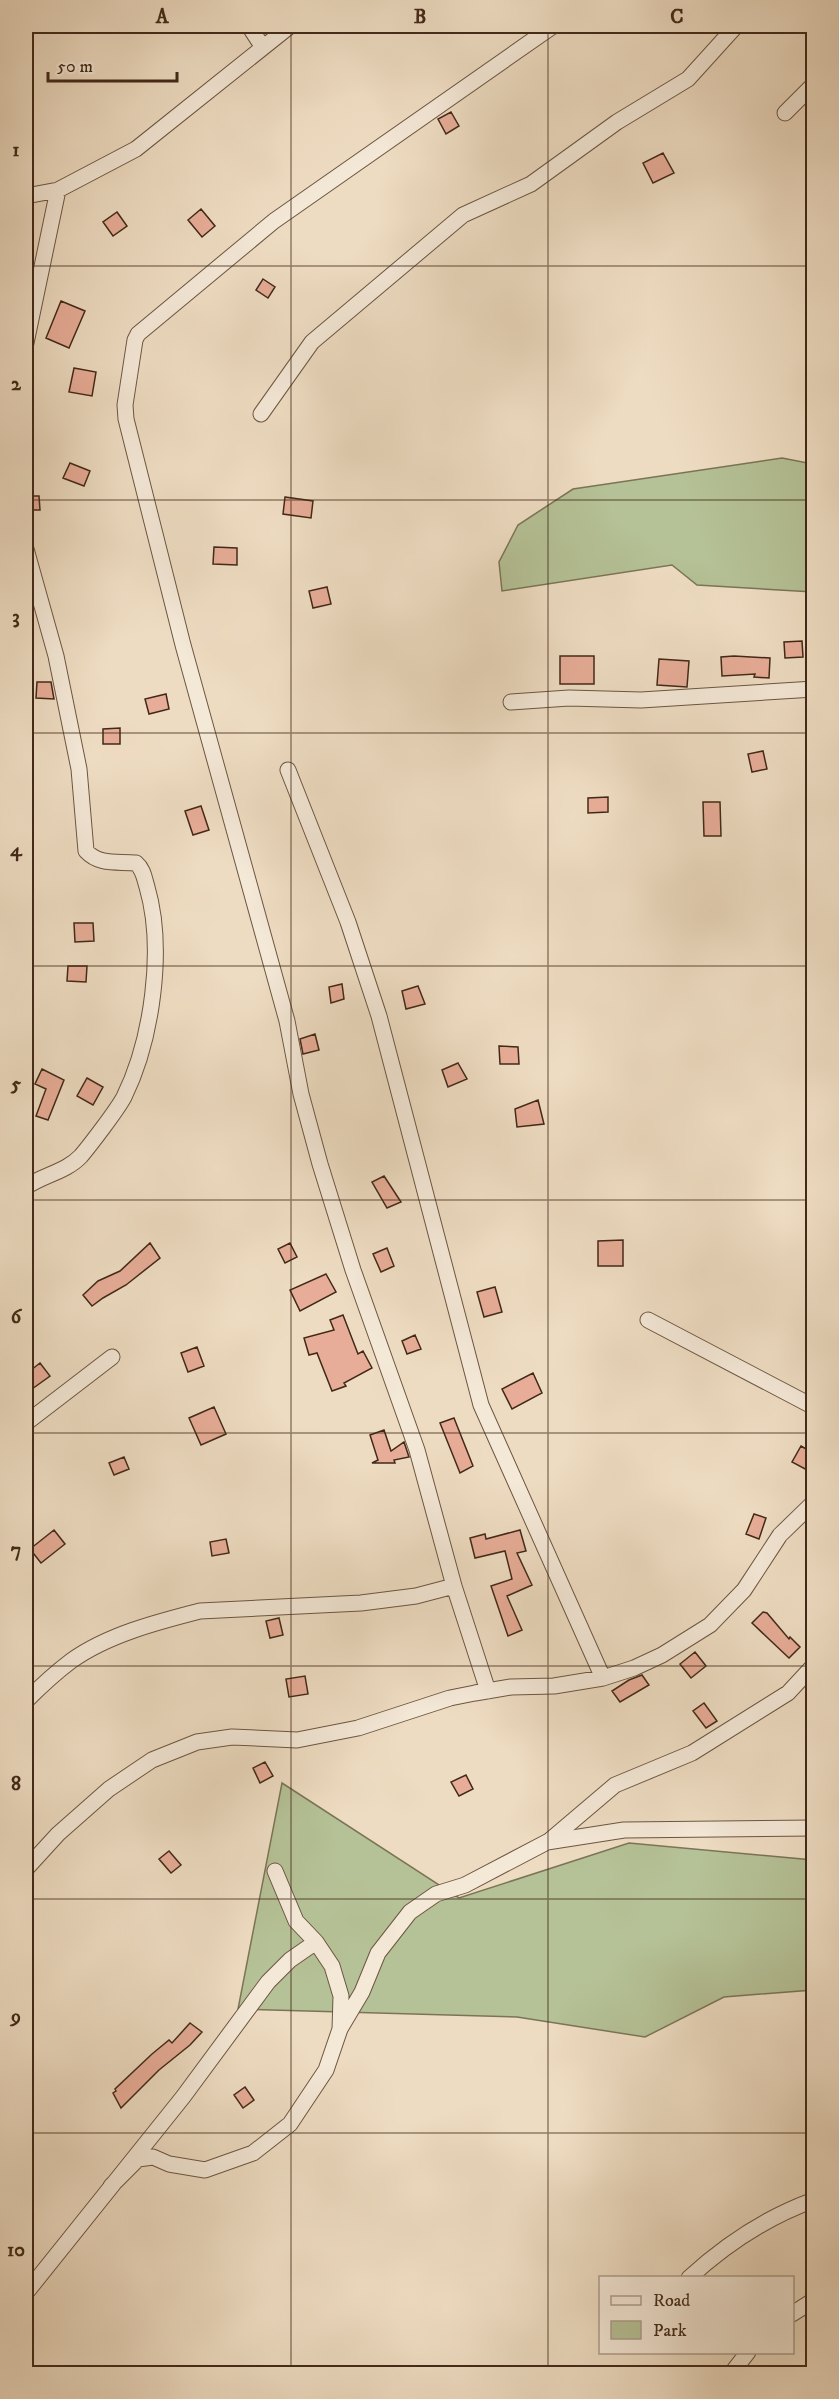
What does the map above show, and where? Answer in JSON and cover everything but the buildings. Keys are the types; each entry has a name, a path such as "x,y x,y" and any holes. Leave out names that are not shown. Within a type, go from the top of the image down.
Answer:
{"street":[{"path":"249,26 262,46"},
{"path":"26,196 58,190 147,142 262,46 290,26"},
{"path":"488,1690 454,1586 417,1450 353,1270 320,1164 301,1094 287,1021 183,645 129,430 125,405 135,340 138,334 274,221 552,26"},
{"path":"261,414 312,342 463,215 531,184 617,122 688,80 736,26"},
{"path":"785,113 813,84"},
{"path":"26,343 58,190"},
{"path":"26,549 56,656 79,769 86,850 93,859 136,863 142,869 153,910 155,981 141,1049 123,1098 80,1157 58,1172 38,1178 26,1187"},
{"path":"511,702 569,698 641,700 813,689"},
{"path":"288,770 348,922 379,1016 481,1405 603,1678"},
{"path":"648,1320 813,1407"},
{"path":"26,1423 112,1357"},
{"path":"26,1869 58,1834 109,1789 152,1760 198,1742 232,1737 297,1740 358,1728 450,1698 488,1690 511,1686 554,1686 603,1678 634,1668 662,1655 710,1624 744,1590 780,1535 813,1502"},
{"path":"26,1701 72,1661 101,1644 176,1617 200,1611 361,1603 416,1596 454,1586"},
{"path":"111,2186 138,2159 153,2157 169,2164 205,2170 253,2152 290,2124 326,2070 340,2030 362,1992 378,1953 410,1912 436,1894 465,1885 548,1842 615,1785 692,1753 788,1693 813,1665"},
{"path":"548,1842 624,1830 813,1828"},
{"path":"275,1871 296,1921 316,1942 332,1966 341,1996 340,2030"},
{"path":"26,2293 183,2097 268,1982 290,1959 316,1942"},
{"path":"690,2276 741,2236 813,2200"},
{"path":"794,2313 813,2300"},
{"path":"731,2373 746,2354"}],"green space":[{"path":"782,458 813,464 813,592 697,585 672,565 502,591 499,562 518,525 573,489"},
{"path":"282,1783 459,1898 629,1843 813,1860 813,1990 724,1997 645,2037 517,2017 238,2009"}]}
